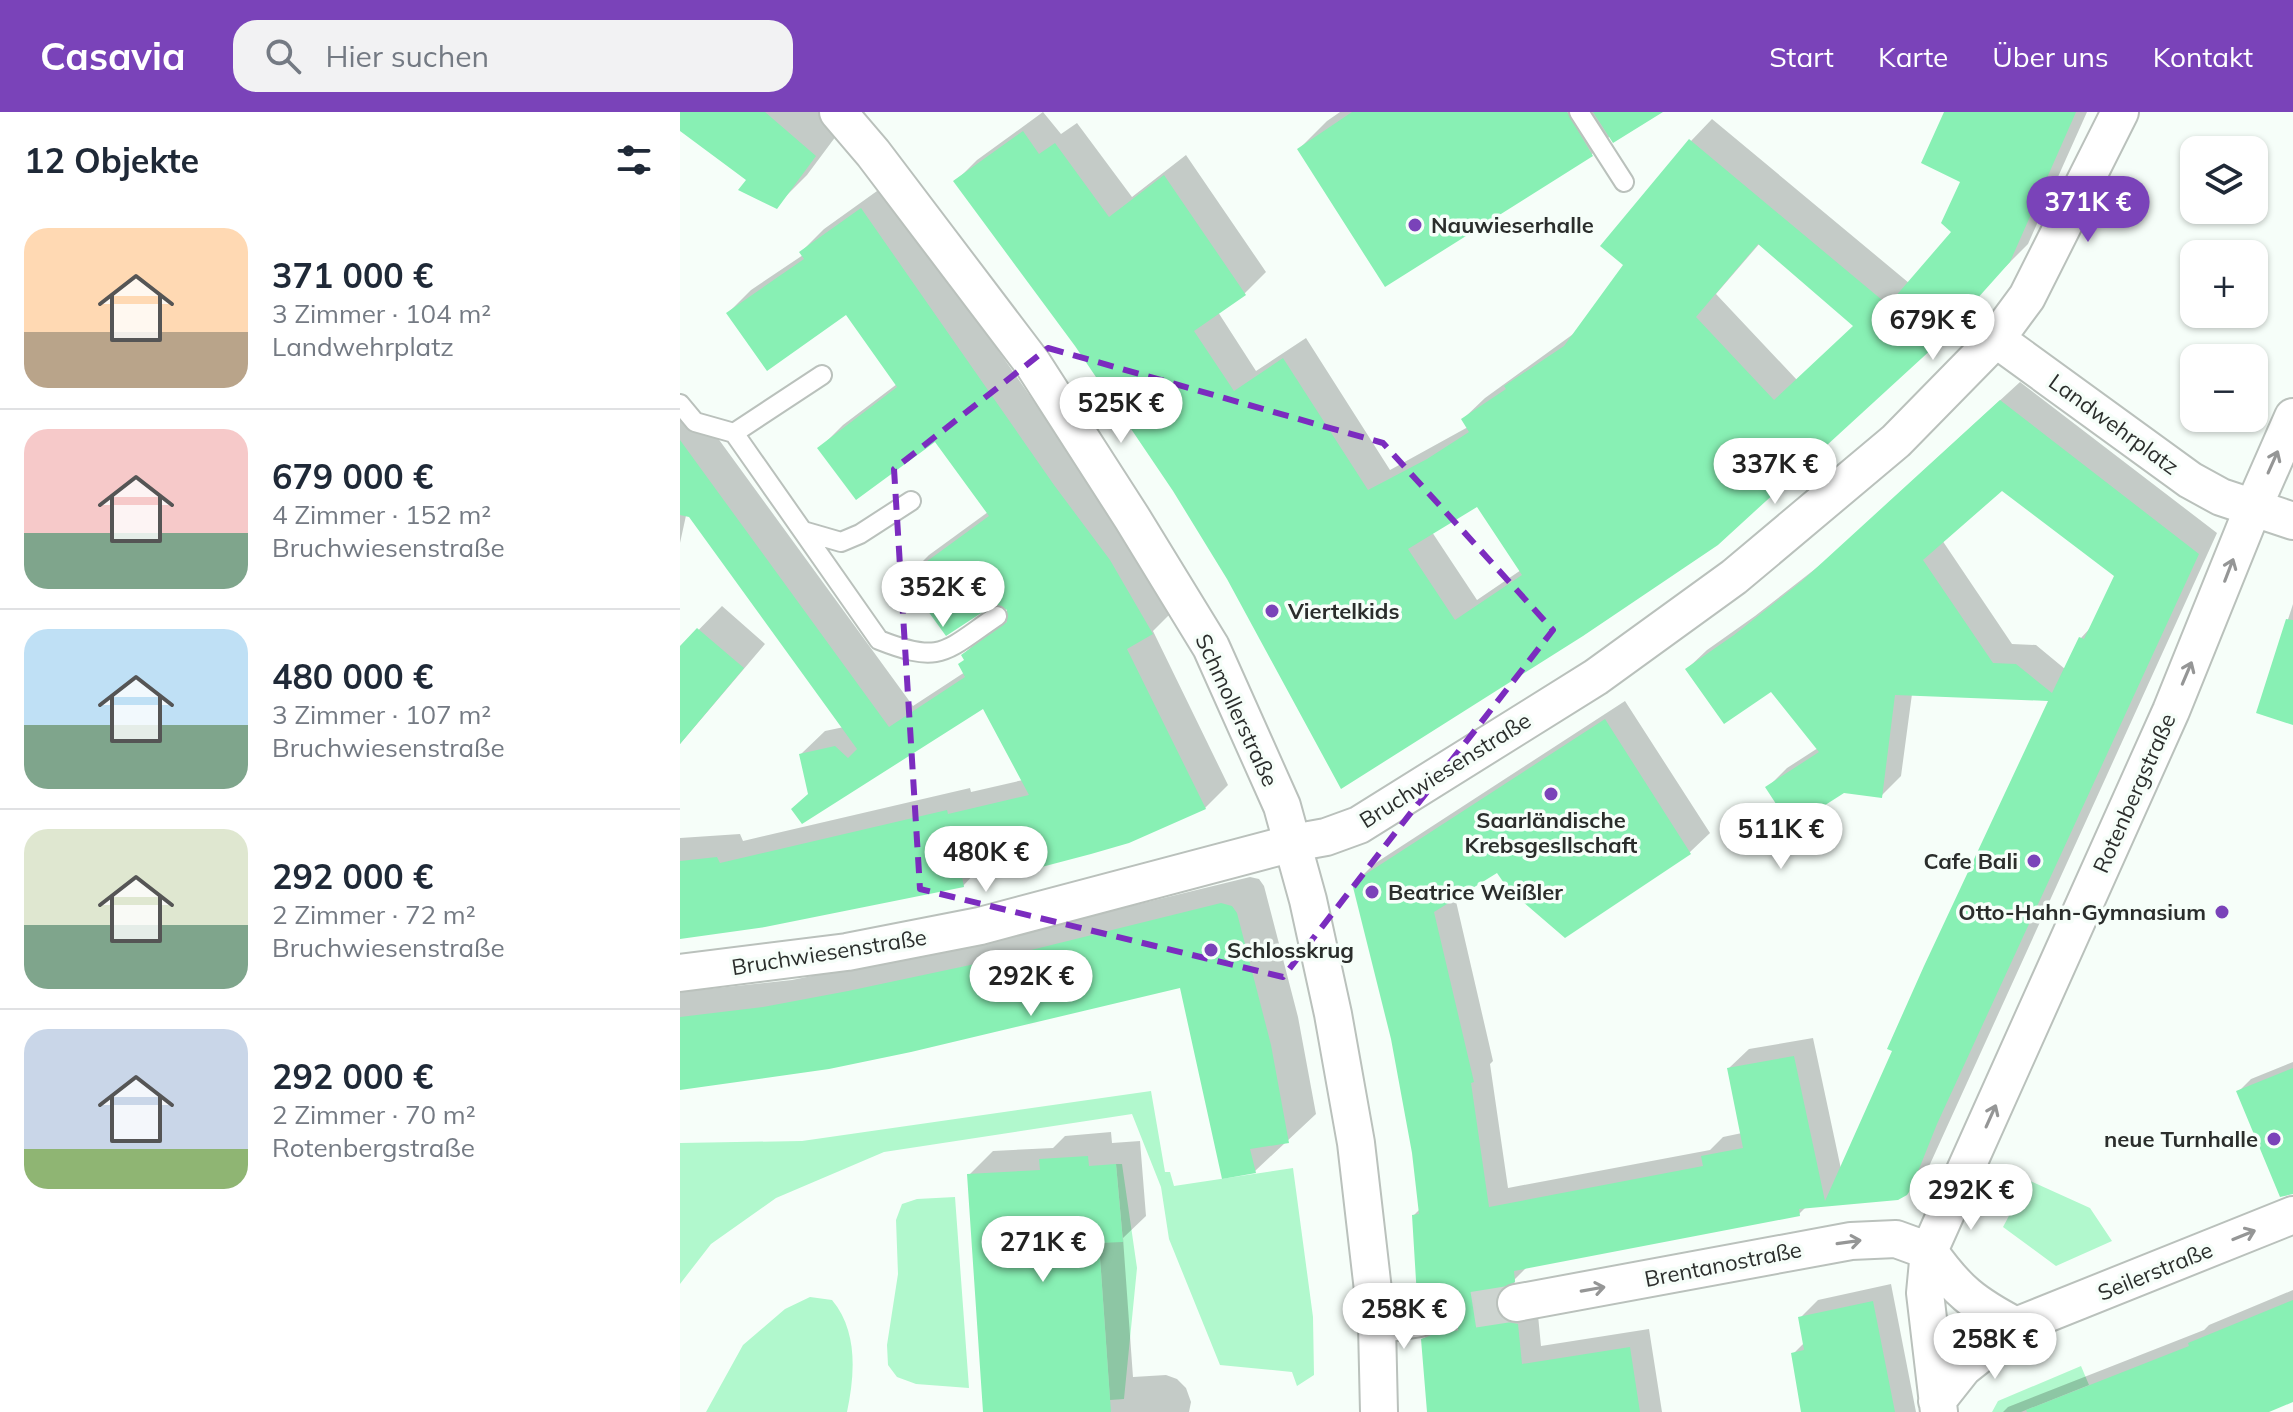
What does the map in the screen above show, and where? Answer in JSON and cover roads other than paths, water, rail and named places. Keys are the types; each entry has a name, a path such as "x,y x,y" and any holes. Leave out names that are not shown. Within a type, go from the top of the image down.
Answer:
{"street":[{"name":"Schmollerstraße","path":"838,112 873,153 1033,364 1211,647 1276,792 1293,843 1333,1014 1354,1129 1368,1223 1377,1325 1379,1412"},
{"path":"1996,339 2027,297 2120,112"},
{"name":"Bruchwiesenstraße","path":"680,973 847,952 980,926 1293,843 1326,837 1359,825 1596,677 1700,602 1790,532 1896,441 1996,339"},
{"name":"Landwehrplatz","path":"1996,339 2190,480 2221,497 2293,521"},
{"path":"2253,508 2293,417"},
{"name":"Rotenbergstraße","path":"1938,1407 1925,1293 1929,1251 2171,711 2253,508"},
{"name":"Seilerstraße","path":"2016,1326 2293,1215"},
{"name":"Brentanostraße","path":"1516,1303 1863,1240 1896,1239 1929,1251"},
{"path":"1929,1251 1951,1282 1986,1311 2016,1326"},
{"path":"1377,1325 1420,1318"},
{"name":"Rotenbergstraße","path":"1938,1407 1963,1368 2016,1326"}],"lane":[{"path":"1579,112 1624,182"},
{"path":"734,433 822,375"},
{"path":"680,404 695,422 734,433 879,640 913,654 943,653 997,616"},
{"path":"803,531 841,542 860,534 911,501"}],"tunnel":[{"path":"1420,1318 1516,1303"}],"place":[{"name":"Nauwieserhalle","path":"1415,225"},
{"name":"Viertelkids","path":"1272,611"},
{"name":"Saarländische Krebsgesllschaft","path":"1551,794"},
{"name":"Cafe Bali","path":"2034,861"},
{"name":"Beatrice Weißler","path":"1372,892"},
{"name":"Otto-Hahn-Gymnasium","path":"2222,912"},
{"name":"Schlosskrug","path":"1211,950"},
{"name":"neue Turnhalle","path":"2274,1139"}]}
